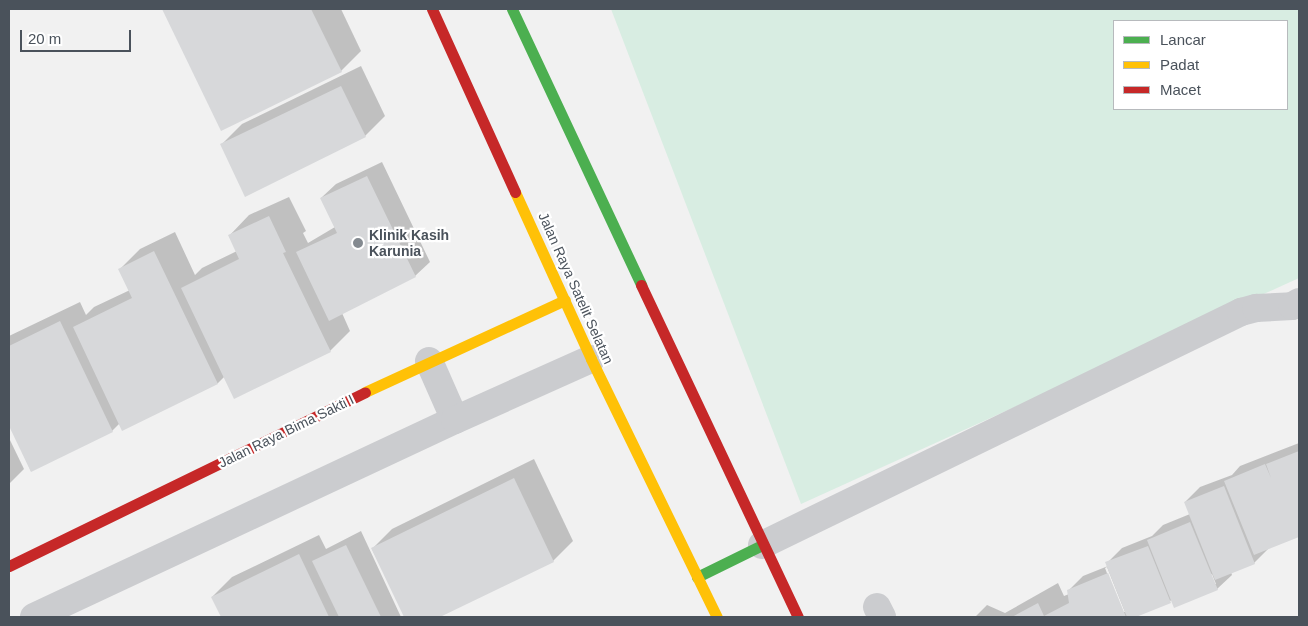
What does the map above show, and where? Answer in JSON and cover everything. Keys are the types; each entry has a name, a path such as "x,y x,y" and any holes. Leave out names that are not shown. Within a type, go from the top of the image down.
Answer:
{"main road":[{"name":"Jalan Raya Satelit Selatan","path":"432,9 591,359 717,617"},
{"path":"512,9 762,545 798,617"},
{"name":"Jalan Raya Bima Sakti I","path":"9,566 429,361 565,300"},
{"path":"697,577 762,545"}],"street":[{"path":"762,545 1241,312 1256,308 1297,310"},
{"path":"34,617 455,420 591,359"},
{"path":"429,361 455,420"}],"green space":[{"path":"611,9 1299,9 1299,278 801,504"}],"building":[{"path":"162,9 311,9 342,72 221,131"},
{"path":"341,86 366,137 245,197 220,144"},
{"name":"Klinik Kasih Karunia","path":"367,176 416,277 329,321 296,252 337,233 320,198"},
{"path":"269,216 286,252 283,253 331,352 234,399 181,288 239,259 228,235"},
{"path":"154,251 218,384 122,431 73,327 132,298 118,269"},
{"path":"60,321 113,432 31,472 9,426 9,346"},
{"path":"1299,451 1299,537 1254,555 1224,481 1265,464 1271,478 1266,464"},
{"path":"514,478 554,562 440,617 404,617 371,548"},
{"path":"1224,486 1255,564 1215,580 1184,502"},
{"path":"1190,522 1218,590 1174,608 1147,540"},
{"path":"346,545 381,617 339,617 312,561"},
{"path":"1148,546 1171,603 1136,617 1127,617 1105,562"},
{"path":"299,554 329,617 221,617 211,597"},
{"path":"1108,573 1126,617 1012,617 1038,603 1044,616 1069,603 1067,590"}],"traffic: fast":[{"path":"512,9 641,285"},
{"path":"697,577 762,545"}],"traffic: slow":[{"path":"515,192 591,359 717,617"},
{"path":"365,392 565,300"}],"traffic: jam":[{"path":"432,9 515,192"},
{"path":"641,285 798,617"},
{"path":"9,566 365,392"}],"place":[{"name":"Klinik Kasih Karunia","path":"358,243"}]}
